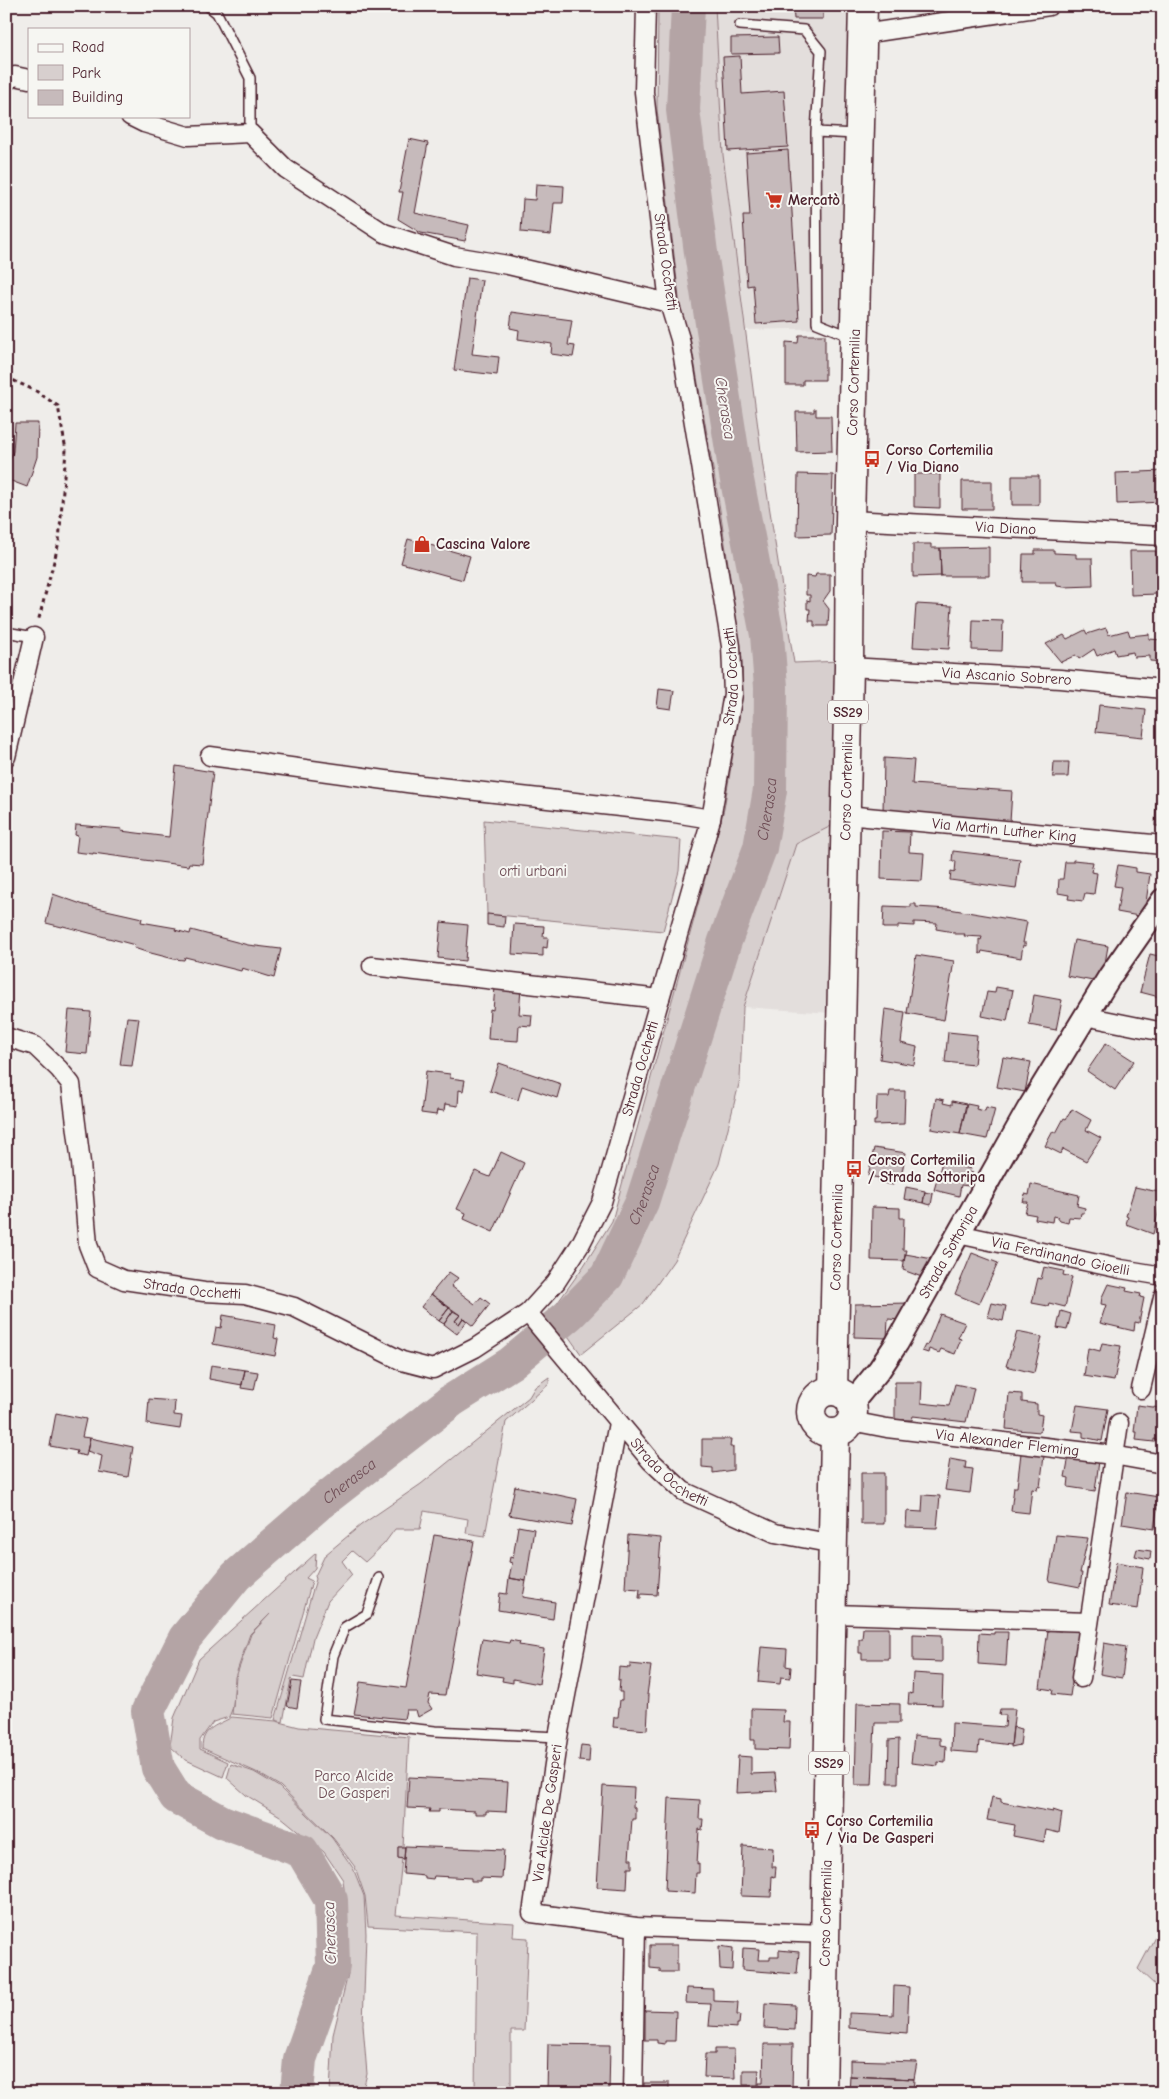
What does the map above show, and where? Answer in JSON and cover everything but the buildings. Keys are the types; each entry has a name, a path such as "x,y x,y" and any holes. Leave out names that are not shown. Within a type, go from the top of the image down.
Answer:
{"main road":[{"name":"SS29","path":"863,6 863,34"},
{"name":"Corso Cortemilia","path":"822,2093 834,1544 842,1412 850,520 863,34"}],"street":[{"name":"Strada Occhetti","path":"6,1037 35,1046 71,1084 81,1163 88,1245 97,1268 124,1280 204,1292 245,1294 294,1307 402,1361 433,1369 475,1348 528,1313 556,1282 580,1246 602,1202 711,819 733,694 730,646 680,339 669,303 644,92 646,6"},
{"path":"863,34 1049,6"},
{"path":"6,81 14,76 28,79"},
{"path":"134,118 144,123 188,136 250,133 286,169 384,233 454,256 508,265 669,303"},
{"name":"Via Diano","path":"850,520 1163,536"},
{"path":"6,757 34,637"},
{"name":"Via Ascanio Sobrero","path":"849,667 1060,679 1163,689"},
{"path":"210,756 422,785 674,813 711,819"},
{"name":"Via Martin Luther King","path":"846,816 1163,845"},
{"name":"Strada Sottoripa","path":"842,1412 879,1370 897,1343 1028,1110 1110,976 1163,900"},
{"path":"372,966 660,999"},
{"path":"1085,1016 1163,1032"},
{"name":"Via Ferdinando Gioelli","path":"958,1234 1121,1269 1163,1276"},
{"path":"1141,1389 1163,1297"},
{"name":"Strada Occhetti","path":"528,1313 566,1356 618,1423 651,1461 683,1491 775,1533 834,1544"},
{"name":"Via Alexander Fleming","path":"842,1412 887,1428 1113,1455 1163,1464"},
{"name":"Via Alcide De Gasperi","path":"618,1423 558,1737 532,1913 636,1927 826,1934"},
{"path":"1081,1678 1119,1423"},
{"path":"833,1614 1090,1622"},
{"path":"633,2093 636,1927"}],"lane":[{"path":"208,6 217,13 250,78 250,133"},
{"path":"740,25 804,30 821,51 816,132 817,322 855,338"},
{"path":"816,132 860,134"},
{"path":"6,632 34,637"},
{"path":"379,1578 367,1614 345,1627 333,1656 324,1719 435,1731 558,1737"}],"path":[{"path":"6,377 36,392 58,406 66,450 59,542 34,637"}],"shaded area":[{"path":"715,6 850,6 845,328 746,330 723,155"},
{"path":"837,823 832,1013 743,1007 796,844"}],"green space":[{"path":"658,6 715,6 723,155 763,467 794,663 841,661 837,823 796,844 743,1007 740,1080 719,1164 674,1260 643,1304 581,1354 551,1312 583,1267 612,1221 724,809 743,694 742,658 719,503 690,337 681,315 657,109"},
{"name":"orti urbani","path":"484,820 681,840 679,871 663,931 487,914"},
{"path":"549,1377 549,1384 506,1422 485,1536 466,1533 468,1519 424,1511 420,1529 395,1529 384,1544 365,1562 352,1551 342,1561 352,1575 328,1601 313,1638 304,1679 293,1677 291,1679 283,1722 275,1720 316,1579 315,1576 325,1555 361,1525 421,1484 529,1397 535,1387"},
{"path":"316,1553 315,1568 306,1578 312,1581 273,1718 232,1714 233,1708 229,1717 213,1722 200,1740 200,1749 228,1762 223,1777 184,1759 170,1746 174,1718 199,1659","holes":["270,1614 251,1634 236,1677 233,1701 235,1677 250,1634"]},
{"name":"Parco Alcide De Gasperi","path":"232,1717 276,1721 299,1727 409,1737 403,1847 398,1847 398,1858 402,1859 396,1915 514,1923 513,1937 528,1938 524,2031 511,2031 511,2093 475,2093 477,1932 368,1926 365,1896 355,1867 333,1838 280,1786 256,1772 202,1748 208,1731"},
{"path":"231,1764 254,1772 279,1787 332,1838 353,1868 364,1896 366,1934 363,2025 367,2074 362,2093 330,2093 333,2035 348,1974 347,1915 343,1880 324,1852 280,1816 246,1795 227,1778"},
{"path":"1163,1922 1163,1989 1157,1987 1138,1969"}],"waterway":[{"name":"Cherasca","path":"297,2093 300,2059 333,1966 331,1900 302,1851 222,1822 176,1797 158,1768 148,1711 185,1638 236,1576 320,1503 451,1401 511,1363 570,1314 607,1276 642,1202 725,941 760,848 770,790 771,687 767,635 736,475 701,253 683,110 688,6"},
{"name":"Cherasca","path":"688,10 695,6"},
{"path":"251,2093 273,2093"}],"place":[{"name":"Mercatò","path":"774,200"},
{"name":"Corso Cortemilia / Via Diano","path":"872,459"},
{"name":"Cascina Valore","path":"422,544"},
{"name":"Corso Cortemilia / Strada Sottoripa","path":"854,1169"},
{"name":"Corso Cortemilia / Via De Gasperi","path":"812,1830"}]}
